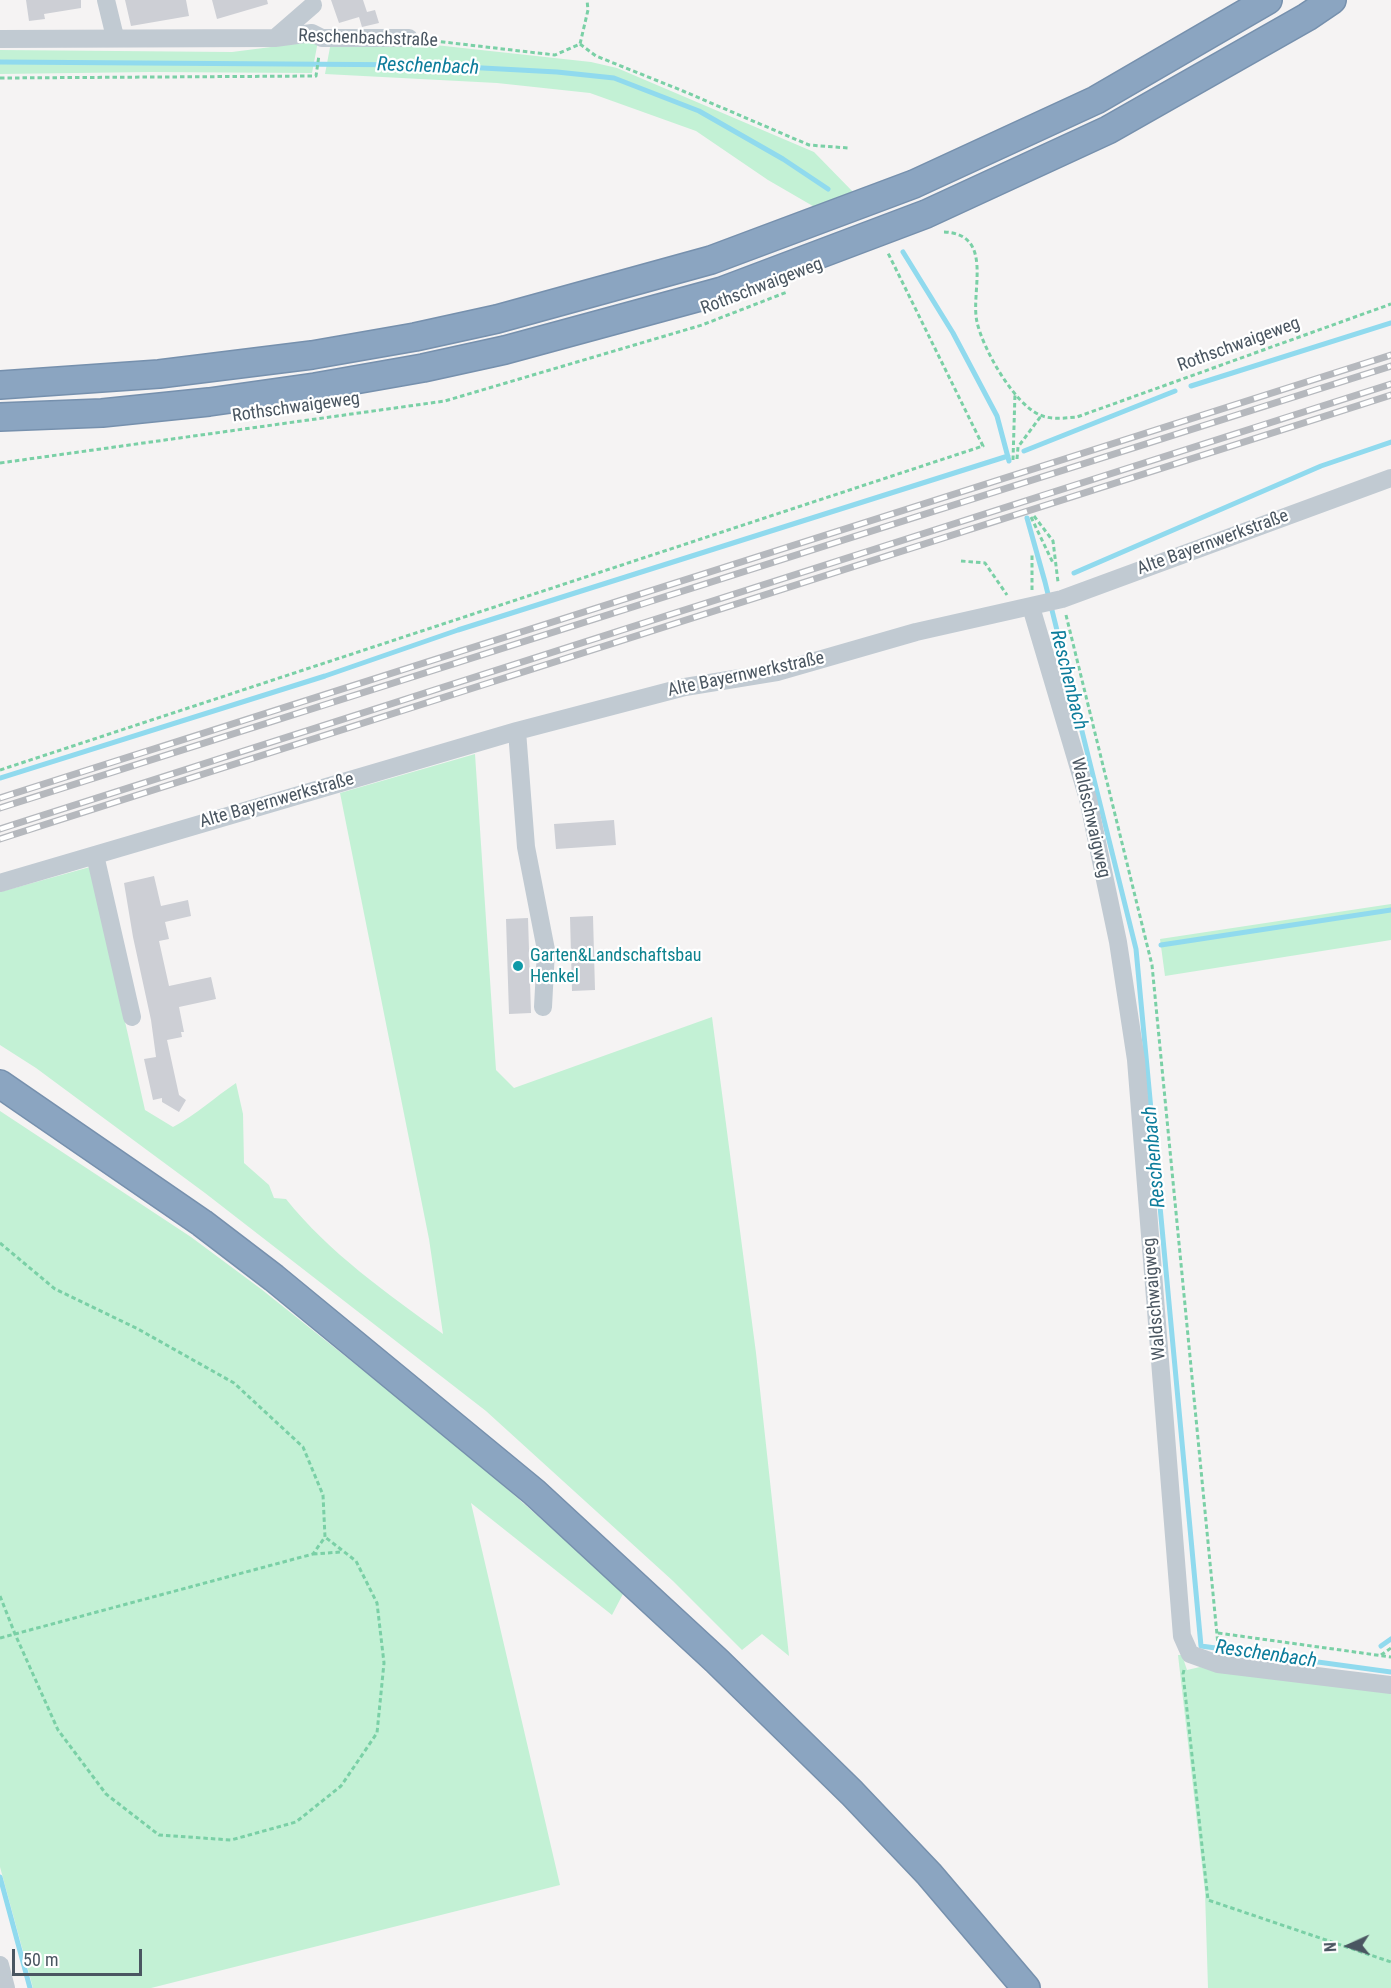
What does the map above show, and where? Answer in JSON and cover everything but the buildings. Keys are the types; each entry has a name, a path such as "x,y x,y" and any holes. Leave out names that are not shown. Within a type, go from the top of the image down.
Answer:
{"highway":[{"path":"0,385 99,380 291,357 415,338 497,319 711,260 914,184 1096,100 1268,0"},
{"path":"0,417 102,413 246,397 423,368 505,350 722,291 926,214 1108,130 1307,17 1332,0"},
{"path":"0,366 59,366 99,380"},
{"path":"0,436 102,413"},
{"path":"0,1084 202,1223 274,1278 534,1492 717,1661 852,1793 929,1874 1026,1988"}],"street":[{"path":"106,0 115,37"},
{"path":"312,2 317,36"},
{"path":"275,38 312,2"},
{"name":"Reschenbachstraße","path":"0,39 317,36 409,38"},
{"name":"Alte Bayernwerkstraße","path":"0,883 518,731 685,687 777,672 916,632 1062,599 1391,478"},
{"name":"Waldschwaigweg","path":"1030,607 1088,799 1118,942 1136,1060 1182,1636 1190,1654"},
{"path":"518,731 526,847 546,950 543,1007"},
{"path":"95,855 132,1017"},
{"path":"1190,1654 1218,1664 1391,1685"},
{"path":"0,1965 6,1988"}],"path":[{"path":"586,0 588,10 580,44 596,56 809,145 848,148"},
{"path":"0,78 316,76 317,36"},
{"name":"Reschenbachstraße","path":"409,38 555,55 580,44"},
{"path":"934,235 945,231 957,233 968,240 977,262 976,320 985,348 1001,375 1015,392 1023,402 1041,416 1018,447 1015,459 1015,392"},
{"path":"0,770 983,446 888,253 896,249"},
{"name":"Rothschwaigeweg","path":"0,462 445,401 702,325 790,291"},
{"name":"Rothschwaigeweg","path":"1041,416 1077,417 1391,304"},
{"path":"1032,517 1053,541 1055,567 1032,517"},
{"path":"1030,607 1032,553"},
{"path":"961,561 985,563 1030,607"},
{"path":"0,1243 55,1289 138,1329 234,1383 303,1447 323,1495 325,1537 313,1554"},
{"path":"0,1596 58,1730 106,1794 159,1835 231,1840 296,1822 341,1786 376,1733 384,1663 377,1603 356,1561 325,1537"},
{"path":"0,1638 313,1554 343,1551"},
{"path":"1218,1633 1391,1657"},
{"path":"1380,1656 1391,1648"},
{"path":"1190,1654 1183,1674 1208,1900 1391,1962"}],"green space":[{"path":"318,41 312,73 0,74 0,50 232,52"},
{"path":"331,42 426,44 591,62 617,68 814,152 855,194 818,209 768,180 696,131 590,93 497,83 325,74"},
{"path":"475,754 496,1070 514,1088 712,1017 756,1353 789,1656 762,1634 742,1650 673,1581 486,1411 205,1193 36,1068 0,1045 0,892 90,867 145,1110 173,1127 236,1083 243,1114 244,1163 269,1185 274,1198 286,1199 340,1255 380,1288 443,1334 429,1239 340,793"},
{"path":"1391,904 1391,940 1165,976 1160,939"},
{"path":"0,1111 191,1237 261,1289 463,1450 624,1592 612,1615 471,1503 560,1885 151,1988 33,1988 0,1867"},
{"path":"1178,1655 1182,1655 1187,1670 1200,1667 1391,1692 1391,1988 1208,1988 1205,1892"}],"waterway":[{"name":"Reschenbach","path":"0,62 427,65 557,72 614,78 699,111 783,159 828,189"},
{"name":"Reschenbach","path":"903,252 953,333 997,416 1009,461"},
{"path":"1191,386 1391,323"},
{"path":"1024,451 1175,391"},
{"path":"1074,573 1321,466 1391,442"},
{"path":"0,778 1008,456"},
{"name":"Reschenbach","path":"1027,518 1136,949 1201,1646 1391,1672"},
{"path":"1161,945 1391,910"},
{"name":"Reschenbach","path":"1381,1646 1391,1639"},
{"path":"0,1877 30,1988"}],"railway":[{"path":"0,798 1391,355"},
{"path":"0,808 1391,366"},
{"path":"0,829 1391,384"},
{"path":"0,839 1391,395"}],"place":[{"name":"Garten&Landschaftsbau Henkel","path":"518,966"}]}
